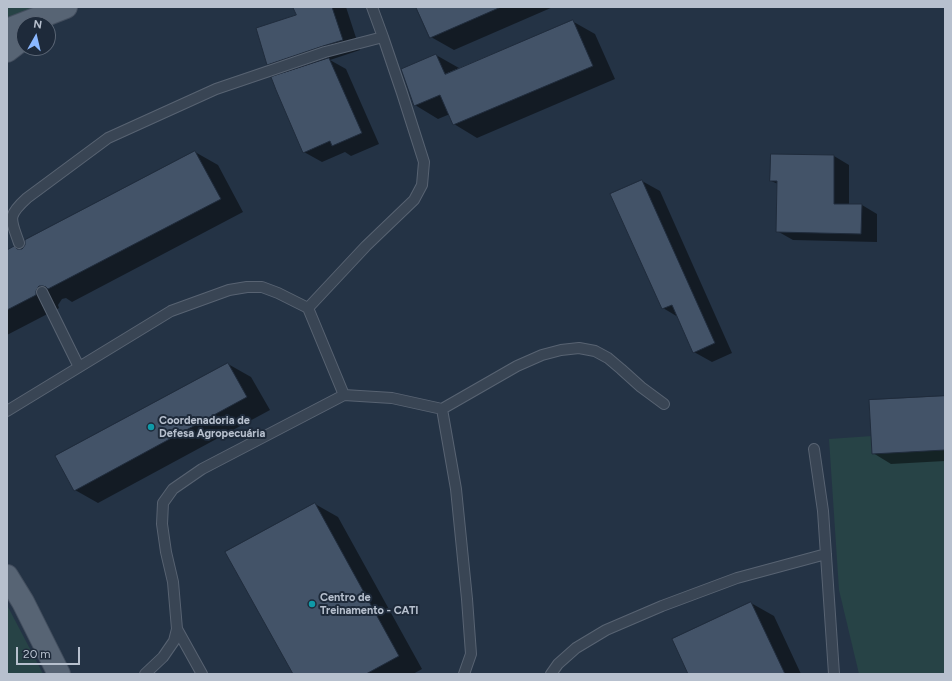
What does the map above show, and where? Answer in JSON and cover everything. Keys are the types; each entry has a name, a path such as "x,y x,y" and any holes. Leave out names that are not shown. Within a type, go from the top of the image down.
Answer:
{"main road":[{"path":"54,16 65,8"},
{"path":"7,30 65,8"},
{"path":"7,51 16,44"},
{"path":"7,576 23,602 59,674"}],"lane":[{"path":"308,308 366,246 414,200 422,185 424,162 372,7"},
{"path":"19,243 12,221 12,215 18,206 108,138 216,89 325,52 383,37"},
{"path":"7,411 171,311 228,290 247,287 262,287 308,308 344,395"},
{"path":"42,292 79,367"},
{"path":"145,674 163,657 174,641 177,629 173,582 166,552 162,524 163,503 173,489 202,469 344,395 392,398 442,409 517,366 542,355 561,350 579,348 595,351 608,358 641,387 664,404"},
{"path":"442,409 456,489 467,599 471,654 464,674"},
{"path":"814,449 823,511 834,674"},
{"path":"551,674 558,664 576,648 606,630 662,606 737,578 826,554"},
{"path":"177,629 202,674"}],"green space":[{"path":"7,7 45,7 27,16 16,16 16,22 7,26"},
{"path":"872,436 945,450 945,674 859,674 839,590 829,439"},
{"path":"7,605 40,668 43,674 7,674"}],"building":[{"path":"293,7 332,7 343,40 267,65 256,28 296,15"},
{"path":"416,7 501,7 430,38"},
{"path":"573,20 593,66 453,125 440,95 414,106 401,69 436,54 445,74"},
{"path":"329,58 362,133 332,146 330,141 303,153 271,77"},
{"path":"195,151 221,199 48,289 43,286 39,286 36,291 36,295 7,310 7,250 14,246 17,249 22,249 25,245 25,240"},
{"path":"771,154 834,155 834,204 862,204 861,234 776,232 777,181 770,181"},
{"path":"642,180 715,343 693,353 672,305 662,309 610,194"},
{"name":"Coordenadoria de Defesa Agropecuária","path":"228,363 247,397 74,491 55,456"},
{"path":"945,396 945,450 872,454 869,400"},
{"name":"Centro de Treinamento - CATI","path":"315,503 399,656 366,674 293,674 225,552"},
{"path":"751,602 785,674 688,674 672,639"}],"place":[{"name":"Coordenadoria de Defesa Agropecuária","path":"151,427"},
{"name":"Centro de Treinamento - CATI","path":"312,604"}]}
